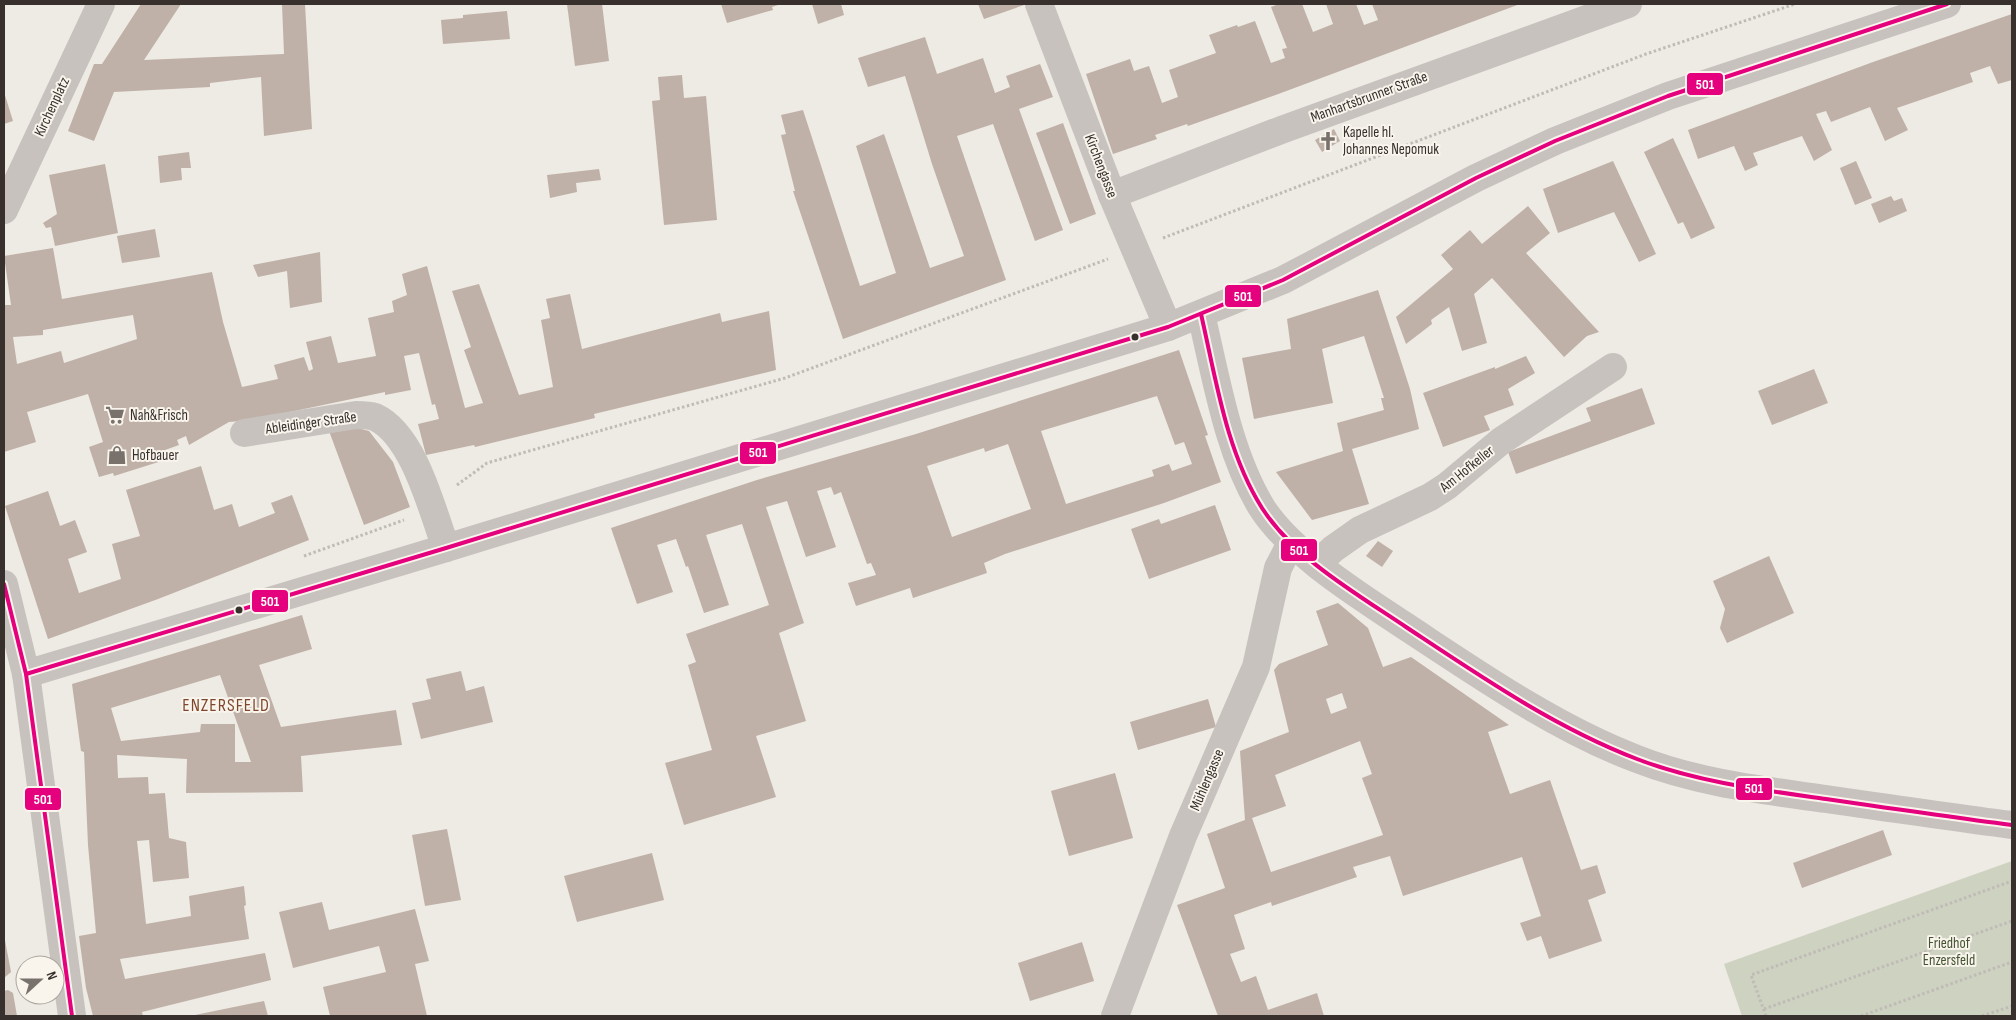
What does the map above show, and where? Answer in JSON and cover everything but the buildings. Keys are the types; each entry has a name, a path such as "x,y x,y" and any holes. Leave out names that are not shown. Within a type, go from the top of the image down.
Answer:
{"street":[{"name":"Kirchenplatz","path":"4,210 101,4"},
{"name":"Kirchengasse","path":"1039,4 1112,195 1168,327"},
{"name":"Manhartsbrunner Straße","path":"1112,195 1284,128 1628,4"},
{"path":"26,674 446,548 1168,327 1283,280 1476,178 1555,141 1668,96 1947,4"},
{"path":"1201,314 1234,447 1262,508 1274,525 1291,543 1317,564 1397,621 1496,685 1594,740 1636,759 1682,774 1733,786 2012,825"},
{"name":"Am Hofkeller","path":"1317,564 1333,549 1360,530 1430,497 1447,486 1501,441 1613,367"},
{"name":"Ableidinger Straße","path":"244,433 356,415 373,416 393,432 413,459 446,548"},
{"name":"Mühlengasse","path":"1115,1016 1183,836 1256,667 1278,568 1291,543"},
{"path":"4,584 26,674 72,1016"}],"path":[{"path":"300,558 410,518 487,463 785,378 1134,249 1646,54 1795,4"},
{"path":"1766,1016 1751,975 2012,881"},
{"path":"1764,1010 2012,921"},
{"path":"1861,1016 2012,962"},
{"path":"1982,1016 2012,1006"}],"green space":[{"name":"Friedhof Enzersfeld","path":"2012,861 2012,1016 1742,1016 1724,964"}],"transit line":[{"name":"501","path":"26,674 446,548 1168,327 1283,280 1476,178 1555,141 1668,96 1947,4"},
{"name":"501","path":"1201,314 1217,389 1239,463 1262,508 1275,526 1291,543 1328,574 1367,602 1490,682 1576,732 1637,759 1683,774 1754,788 2012,825"},
{"name":"501","path":"4,584 26,674 72,1016"}],"place":[{"name":"Kapelle hl. Johannes Nepomuk","path":"1328,141"},
{"name":"Nah&Frisch","path":"115,415"},
{"name":"Hofbauer","path":"117,455"}],"district":[{"name":"ENZERSFELD","path":"226,705"}]}
